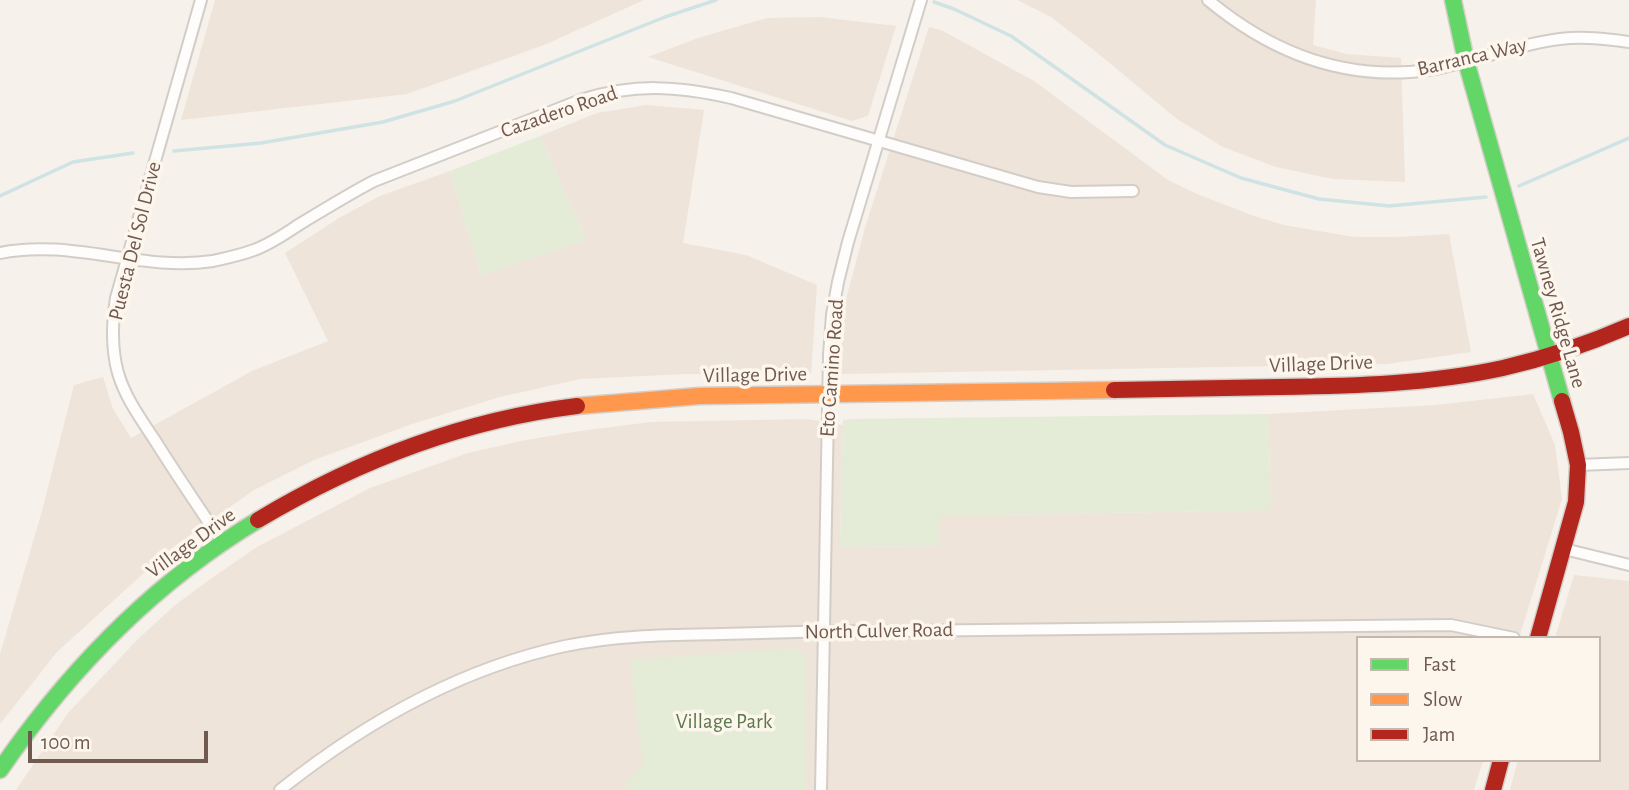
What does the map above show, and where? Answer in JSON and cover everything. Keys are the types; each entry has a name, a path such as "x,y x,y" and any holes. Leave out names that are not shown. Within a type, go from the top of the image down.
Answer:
{"main road":[{"name":"Tawney Ridge Lane","path":"1452,0 1466,61 1578,465 1576,502 1539,636"},
{"name":"Village Drive","path":"2,763 59,690 110,634 179,574 222,542 302,495 378,458 445,434 565,408 619,401 699,396 1348,386 1415,380 1481,372 1548,357 1629,326"},
{"path":"1493,790 1500,762"}],"street":[{"name":"Puesta Del Sol Drive","path":"201,0 116,298 112,324 118,373 126,393 222,542"},
{"name":"Eto Camino Road","path":"821,790 828,395 832,315 848,242 921,0"},
{"name":"Barranca Way","path":"1208,0 1248,31 1277,47 1307,59 1355,70 1407,72 1435,69 1509,48 1563,38 1629,42"},
{"name":"Cazadero Road","path":"0,253 36,248 187,262 211,261 256,250 374,181 581,100 603,93 646,87 704,92 1038,187 1071,192 1133,191"},
{"path":"1578,465 1629,463"},
{"path":"1564,549 1629,565"},
{"name":"North Culver Road","path":"280,790 350,738 410,703 456,681 513,660 565,646 634,635 1451,625 1504,636"}],"shaded area":[{"path":"215,0 644,0 544,45 407,94 181,120"},
{"path":"1017,0 1316,0 1313,45 1346,54 1401,58 1405,182 1333,179 1276,167 1223,147 1177,119 1051,17"},
{"path":"820,17 896,26 868,116 852,121 648,57 701,37 767,18"},
{"path":"929,27 943,31 1034,81 1168,180 1197,194 1284,225 1354,237 1449,234 1471,352 1387,364 840,374 845,303 865,228"},
{"path":"646,105 704,110 683,243 746,255 817,285 811,374 684,374 580,379 500,397 412,424 314,460 254,490 169,550 57,652 0,724 0,654 42,511 74,385 103,377 113,409 131,438 252,371 328,341 285,253 339,218 380,196 450,171 481,275 586,240 540,136 597,113"},
{"path":"1533,394 1555,445 1562,499 1520,636 1356,636 1356,762 1482,762 1474,790 16,790 68,713 138,639 174,606 257,547 370,488 468,453 526,440 651,422 807,419 843,425 840,547 940,546 939,516 1271,510 1268,414 1436,405"},
{"path":"1574,575 1629,581 1629,790 1510,790 1517,762 1601,762 1601,636 1556,636"}],"green space":[{"path":"540,136 586,240 481,275 450,171"},
{"path":"1268,414 1271,510 940,516 940,546 840,547 843,420"},
{"name":"Village Park","path":"797,648 805,656 806,790 626,790 626,783 643,764 630,660"}],"waterway":[{"path":"174,151 261,143 383,122 455,101 665,17 716,0"},
{"path":"934,2 1011,36 1165,145 1241,178 1319,199 1389,206 1486,197"},
{"path":"1519,186 1629,138"},
{"path":"0,196 73,162 133,153"}],"traffic: fast":[{"path":"1453,0 1466,61 1562,401"},
{"path":"0,770 55,698 116,631 148,600 183,572 258,520"}],"traffic: slow":[{"path":"577,406 699,396 1114,390"}],"traffic: jam":[{"path":"1114,390 1336,386 1448,378 1535,360 1629,326"},
{"path":"1539,636 1576,502 1578,465 1562,401"},
{"path":"258,520 333,480 411,446 493,422 577,406"},
{"path":"1493,790 1500,762"}]}
